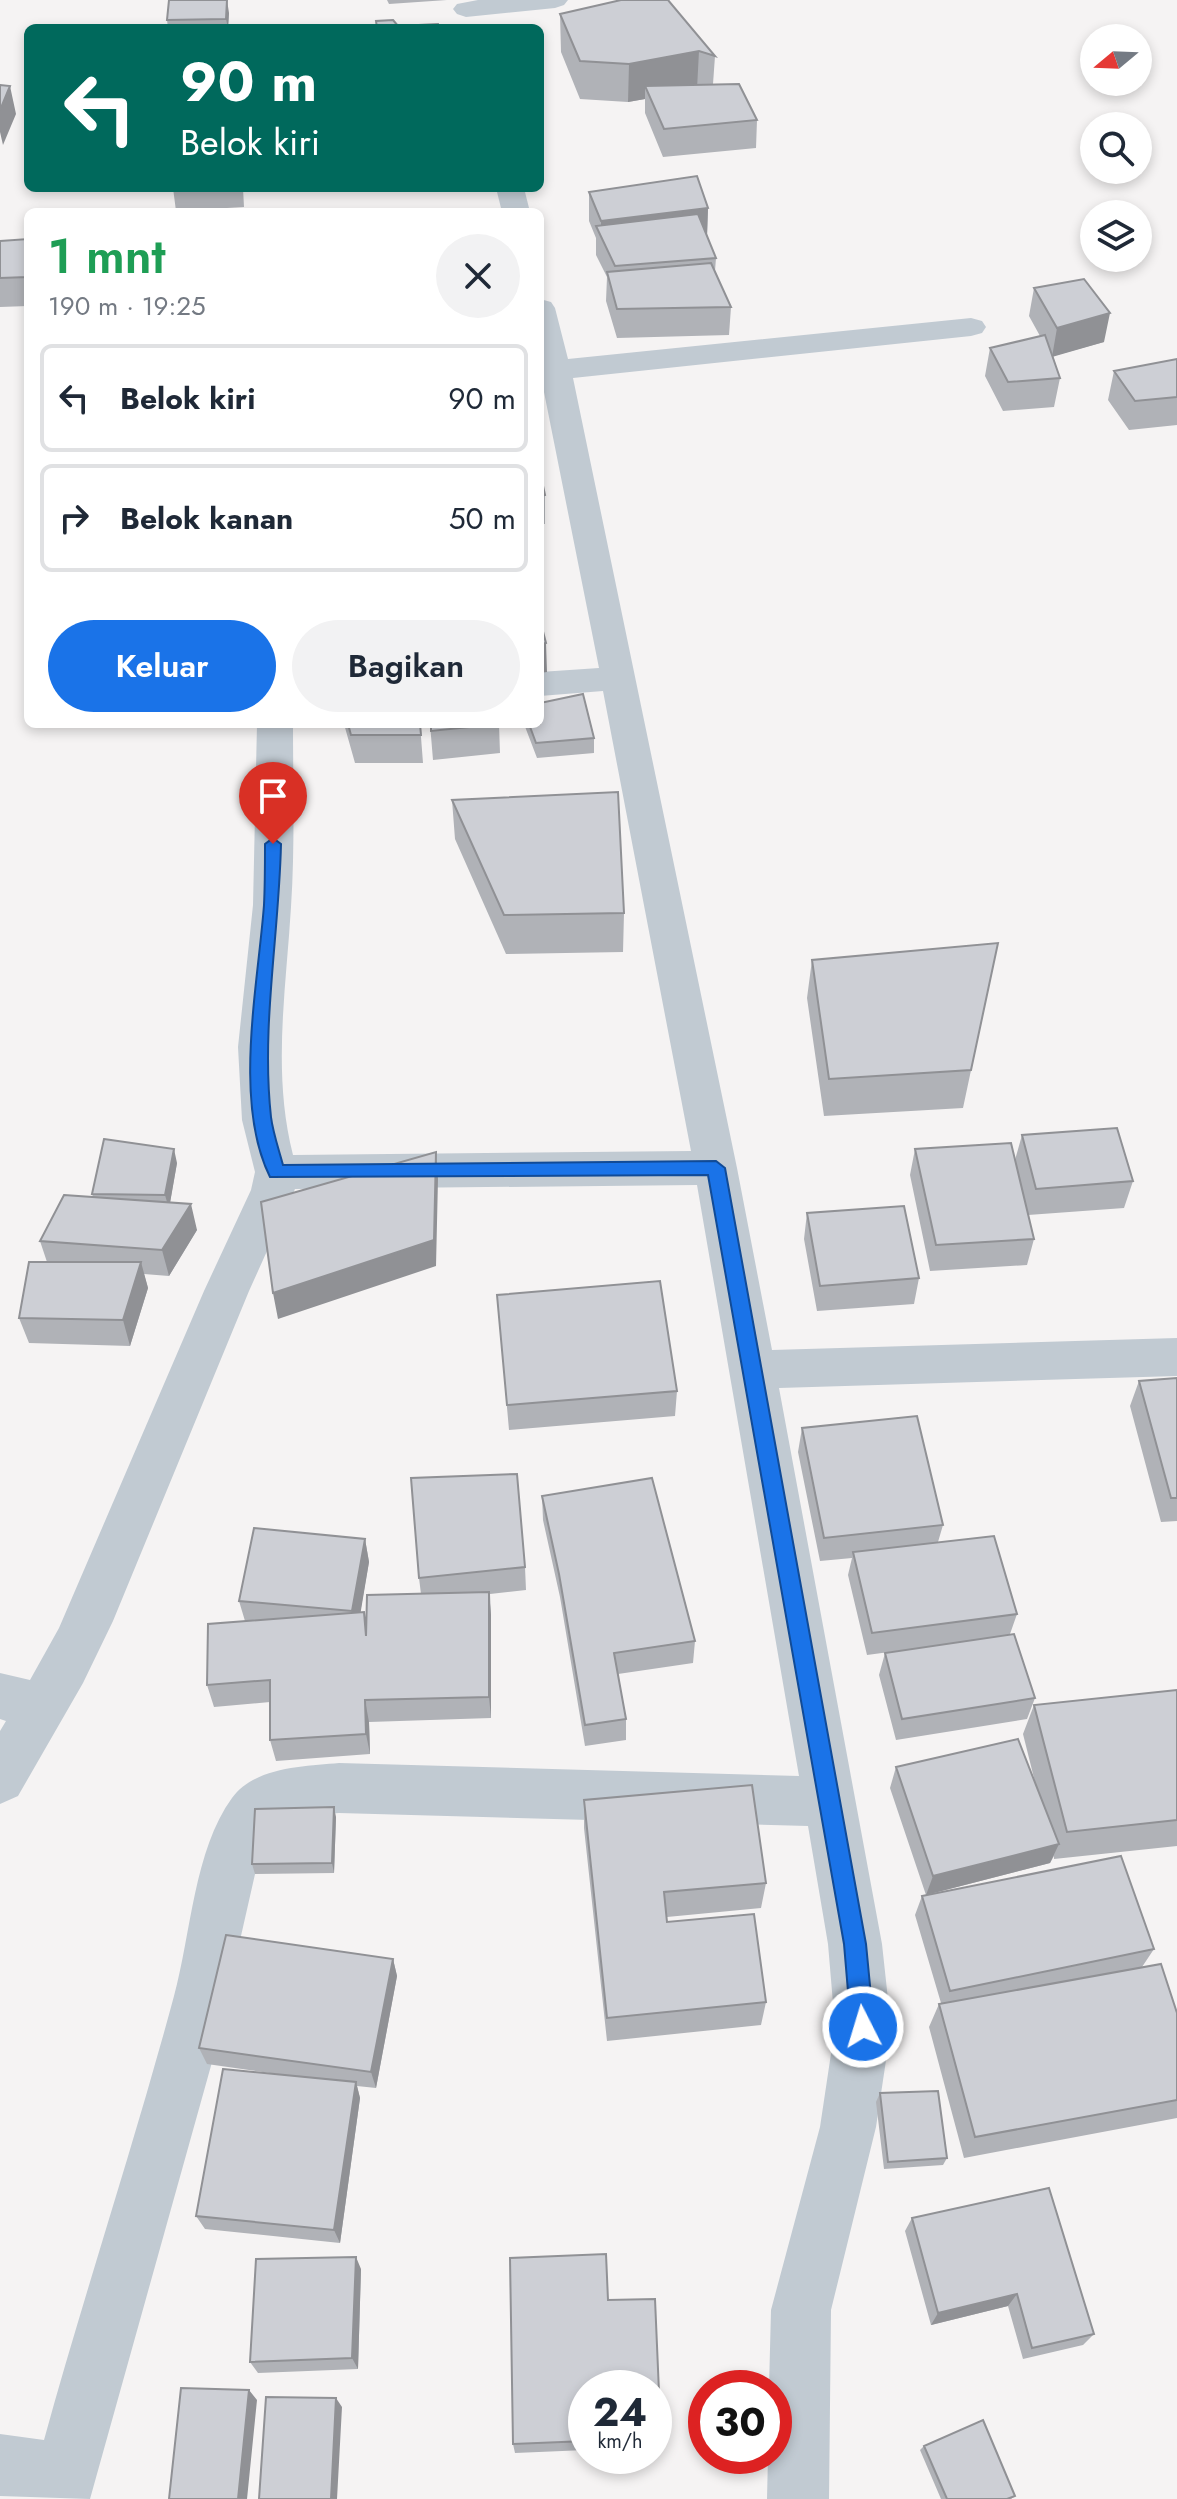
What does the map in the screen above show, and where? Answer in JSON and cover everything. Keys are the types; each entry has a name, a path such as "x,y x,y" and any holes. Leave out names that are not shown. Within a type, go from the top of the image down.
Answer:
{"street":[{"path":"467,12 555,0"},
{"path":"544,325 716,1168 855,1944 863,2027 848,2127 801,2310 798,2499"},
{"path":"555,370 971,327"},
{"path":"544,684 618,678"},
{"path":"0,1779 21,1702 98,1600 171,1421 273,1190 276,1172 263,1120 259,1047 272,905 275,728"},
{"path":"276,1172 716,1168"},
{"path":"754,1370 1177,1357"},
{"path":"0,2465 62,2486 203,1990 234,1857 249,1817 260,1804 278,1796 339,1788 829,1802"}],"building":[{"path":"169,0 227,0 226,19 167,20"},
{"path":"621,0 668,0 715,56 699,51 629,64 580,61 560,14"},
{"path":"393,20 396,24 376,24 376,21"},
{"path":"739,84 757,120 664,129 645,86"},
{"path":"0,85 10,86 0,110"},
{"path":"697,176 708,208 601,221 589,192"},
{"path":"698,214 716,258 615,266 596,226"},
{"path":"24,239 24,277 0,278 0,241"},
{"path":"711,263 731,307 617,309 607,272"},
{"path":"1084,279 1110,313 1057,328 1034,288"},
{"path":"1045,335 1060,378 1008,382 990,348"},
{"path":"1177,359 1177,397 1135,401 1114,371"},
{"path":"583,694 594,738 536,743 530,728 544,728 544,702"},
{"path":"349,728 420,728 421,735 351,735"},
{"path":"431,728 460,728 431,731"},
{"path":"618,792 624,913 504,915 452,800"},
{"path":"998,943 971,1070 829,1079 812,960"},
{"path":"1117,1128 1133,1181 1036,1189 1022,1135"},
{"path":"104,1139 174,1149 165,1195 92,1194"},
{"path":"1011,1143 1034,1239 936,1245 915,1149"},
{"path":"436,1152 434,1240 273,1293 261,1202"},
{"path":"64,1195 191,1204 162,1250 40,1241"},
{"path":"904,1206 919,1278 820,1286 807,1213"},
{"path":"29,1262 141,1262 123,1320 19,1318"},
{"path":"660,1281 677,1391 507,1405 497,1295"},
{"path":"1177,1378 1177,1498 1171,1498 1139,1381"},
{"path":"917,1416 943,1525 824,1538 802,1428"},
{"path":"517,1474 525,1567 419,1578 411,1478"},
{"path":"652,1478 695,1641 614,1653 626,1719 585,1725 542,1496"},
{"path":"254,1528 365,1539 352,1611 239,1601"},
{"path":"994,1536 1017,1614 872,1633 853,1552"},
{"path":"489,1592 489,1697 365,1700 366,1734 270,1740 270,1680 207,1685 208,1624 364,1612 366,1636 367,1595"},
{"path":"1014,1634 1035,1698 902,1719 885,1653"},
{"path":"1177,1690 1177,1820 1067,1832 1034,1705"},
{"path":"1018,1739 1059,1844 933,1876 896,1767"},
{"path":"752,1785 766,1883 664,1892 667,1922 754,1914 766,2002 607,2018 584,1800"},
{"path":"334,1807 332,1863 252,1864 255,1809"},
{"path":"1121,1856 1154,1949 950,1991 922,1896"},
{"path":"226,1935 393,1959 371,2072 199,2048"},
{"path":"1161,1964 1177,2013 1177,2100 975,2137 939,2004"},
{"path":"223,2069 356,2082 334,2230 196,2216"},
{"path":"938,2091 947,2158 888,2162 880,2093"},
{"path":"1049,2188 1094,2334 1032,2348 1017,2294 938,2313 912,2218"},
{"path":"606,2254 608,2300 655,2299 658,2370 568,2370 568,2442 513,2444 510,2258"},
{"path":"356,2257 352,2358 250,2362 256,2259"},
{"path":"181,2388 249,2390 238,2499 169,2499"},
{"path":"266,2397 336,2398 331,2499 259,2499"},
{"path":"983,2420 1015,2496 1007,2499 947,2499 924,2446"}],"route":[{"path":"273,844 272,905 259,1047 259,1085 263,1120 276,1172 716,1168 855,1944 863,2027"}]}
